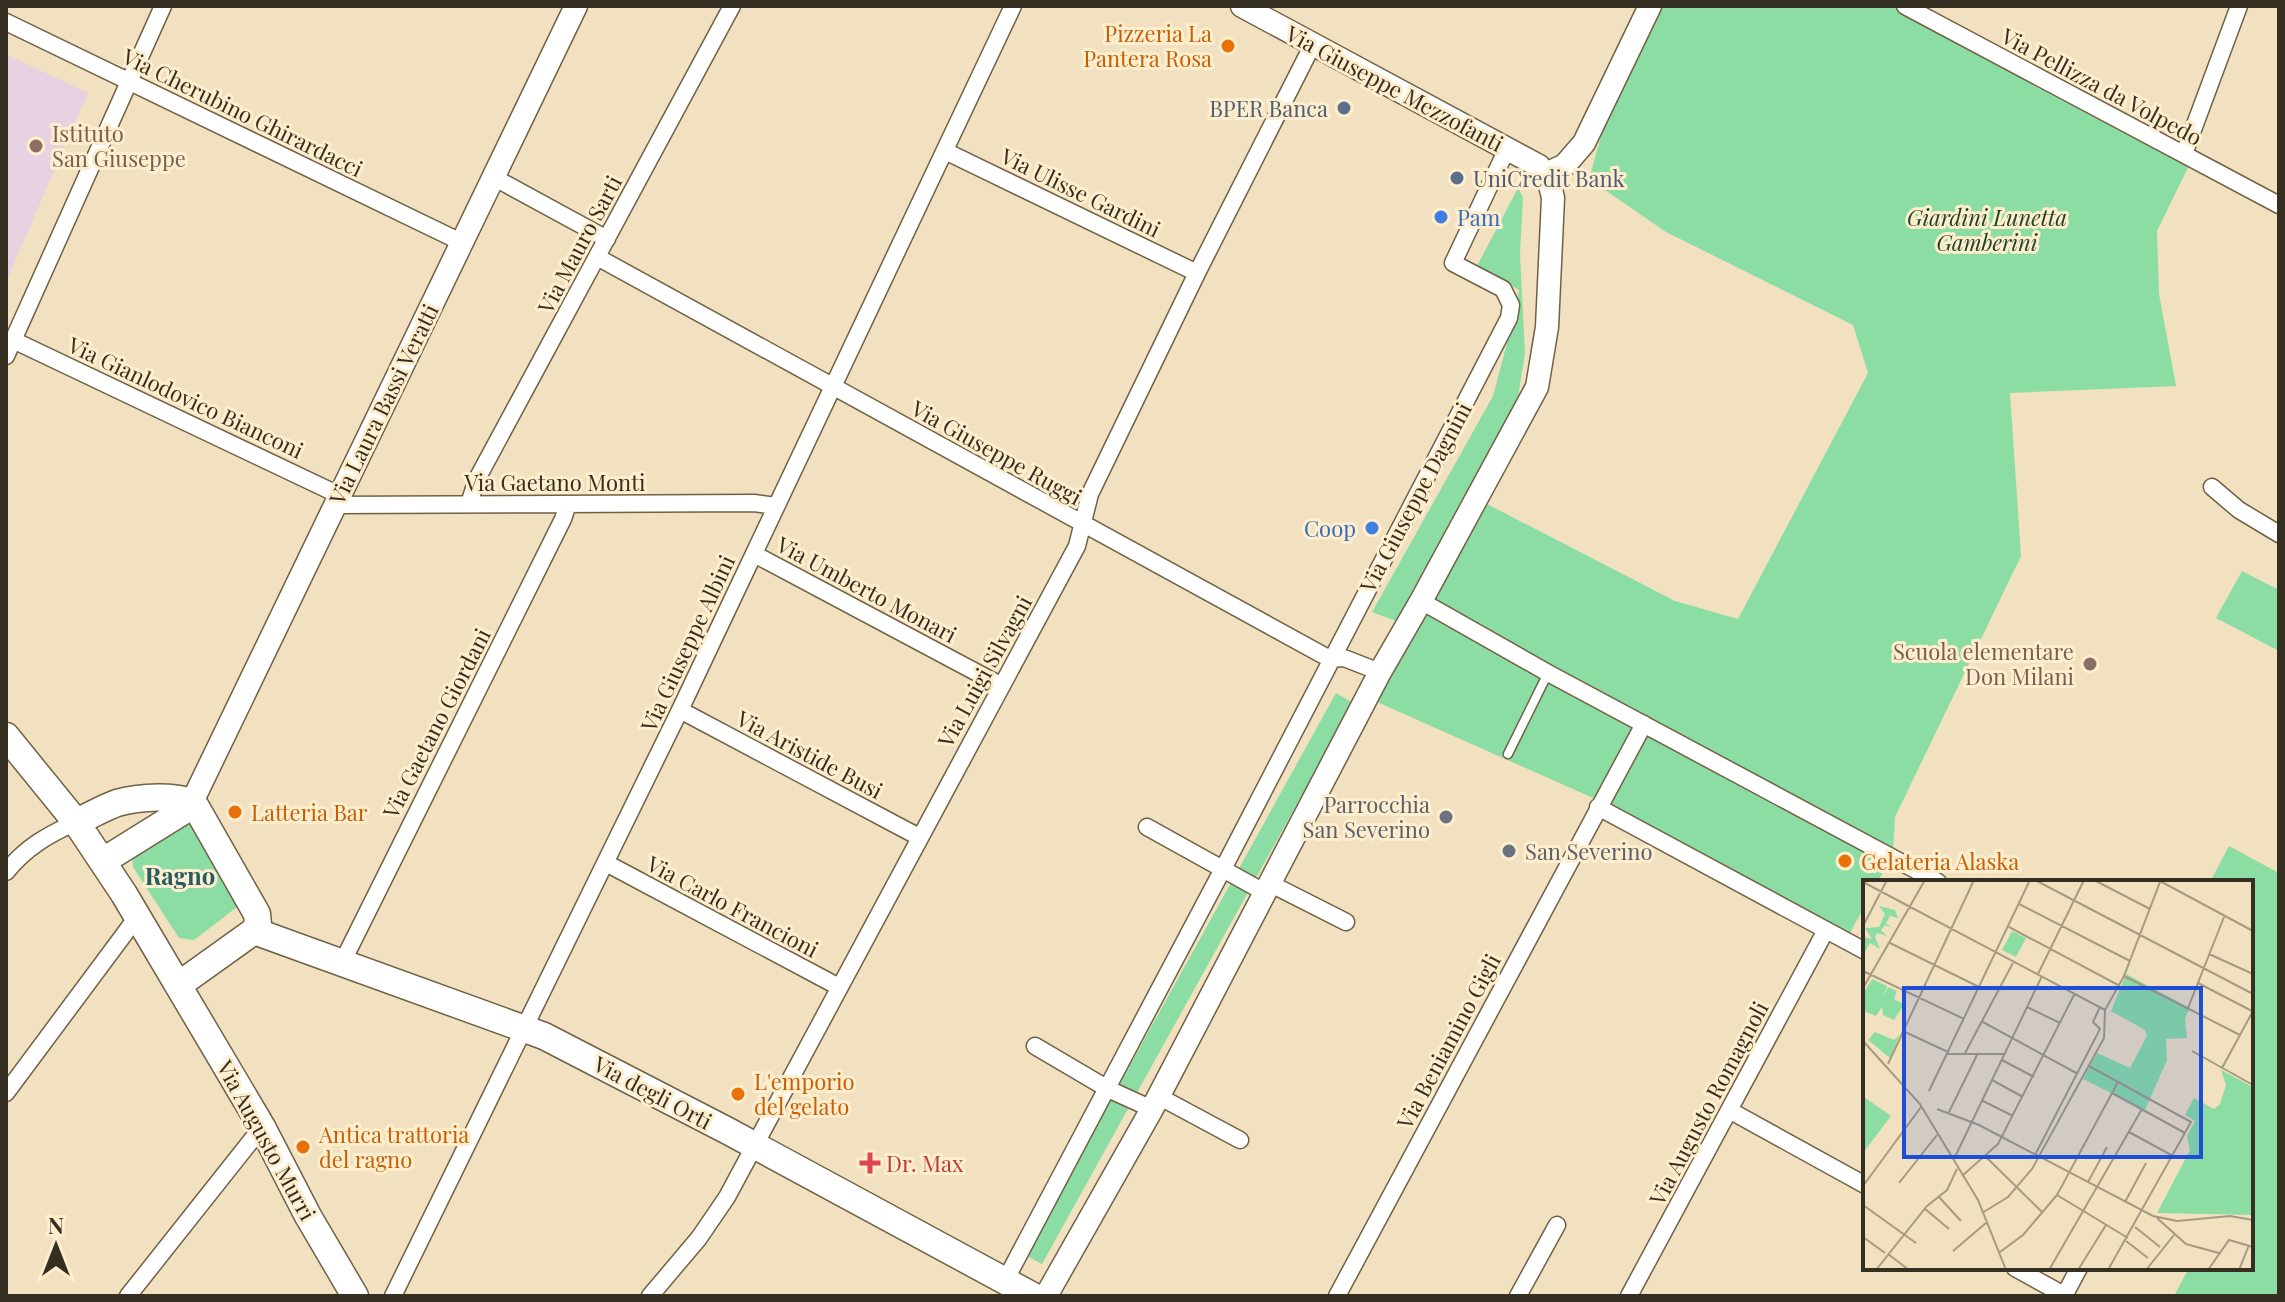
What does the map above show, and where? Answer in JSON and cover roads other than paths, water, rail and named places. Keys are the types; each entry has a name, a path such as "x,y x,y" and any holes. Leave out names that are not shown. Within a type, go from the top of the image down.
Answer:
{"main road":[{"name":"Via Augusto Murri","path":"6,736 76,822 180,984 355,1296"},
{"path":"76,822 121,802 174,798 192,802 257,914 258,924 254,931 180,984"},
{"path":"103,861 185,810 192,802"},
{"name":"Via degli Orti","path":"254,931 523,1027 755,1145 1033,1296"}],"street":[{"path":"6,356 163,6"},
{"name":"Via Laura Bassi Veratti","path":"192,802 576,6"},
{"name":"Via Mauro Sarti","path":"469,504 477,479 732,6"},
{"name":"Via Giuseppe Albini","path":"393,1296 680,710 1013,6"},
{"name":"Via Giuseppe Mezzofanti","path":"1242,6 1539,166 1546,174"},
{"path":"1046,1296 1155,1103 1380,672 1537,387 1545,347 1553,226 1553,198 1546,174 1565,165 1584,143 1650,6"},
{"name":"Via Pellizza da Volpedo","path":"1905,6 2279,205"},
{"path":"2184,154 2239,6"},
{"name":"Via Cherubino Ghirardacci","path":"6,22 461,242"},
{"name":"Via Luigi Silvagni","path":"650,1296 705,1230 755,1145 1077,546 1090,494 1313,44"},
{"name":"Via Giuseppe Dagnini","path":"1005,1281 1509,318 1511,305 1503,289 1453,263 1507,149"},
{"name":"Via Ulisse Gardini","path":"945,151 1197,273"},
{"path":"493,177 607,239"},
{"name":"Via Giuseppe Ruggi","path":"597,257 1330,659 1344,658 1380,672"},
{"name":"Via Gianlodovico Bianconi","path":"13,340 337,500"},
{"path":"2212,487 2239,510 2279,534"},
{"name":"Via Gaetano Monti","path":"337,500 469,504 754,503 776,506"},
{"name":"Via Gaetano Giordani","path":"342,963 568,504"},
{"name":"Via Umberto Monari","path":"754,554 1002,686"},
{"path":"1421,601 1548,673 1934,880"},
{"name":"Via Aristide Busi","path":"680,710 919,837"},
{"name":"Via Beniamino Gigli","path":"1337,1296 1644,724"},
{"path":"1598,807 1863,950"},
{"path":"6,872 30,846 76,822"},
{"path":"1147,827 1267,888 1346,922"},
{"name":"Via Carlo Francioni","path":"606,863 839,987"},
{"path":"6,1093 137,917"},
{"name":"Via Augusto Romagnoli","path":"1629,1296 1826,930"},
{"path":"1035,1046 1108,1089 1155,1103 1240,1140"},
{"path":"1729,1110 1863,1184"},
{"path":"128,1296 262,1127"},
{"path":"1518,1296 1557,1225"},
{"path":"2018,1270 2064,1296 2078,1270"}],"lane":[{"path":"1508,754 1548,673"}],"place":[{"name":"Pizzeria La Pantera Rosa","path":"1228,46"},
{"name":"BPER Banca","path":"1344,108"},
{"name":"Istituto San Giuseppe","path":"36,146"},
{"name":"UniCredit Bank","path":"1457,178"},
{"name":"Pam","path":"1441,217"},
{"name":"Coop","path":"1372,528"},
{"name":"Scuola elementare Don Milani","path":"2090,664"},
{"name":"Latteria Bar","path":"235,812"},
{"name":"Parrocchia San Severino","path":"1446,817"},
{"name":"San Severino","path":"1509,851"},
{"name":"Gelateria Alaska","path":"1845,861"},
{"name":"L'emporio del gelato","path":"738,1094"},
{"name":"Antica trattoria del ragno","path":"303,1147"},
{"name":"Dr. Max","path":"870,1163"}],"district":[{"name":"Ragno","path":"180,875"}],"park label":[{"name":"Giardini Lunetta Gamberini","path":"1987,230"}]}
